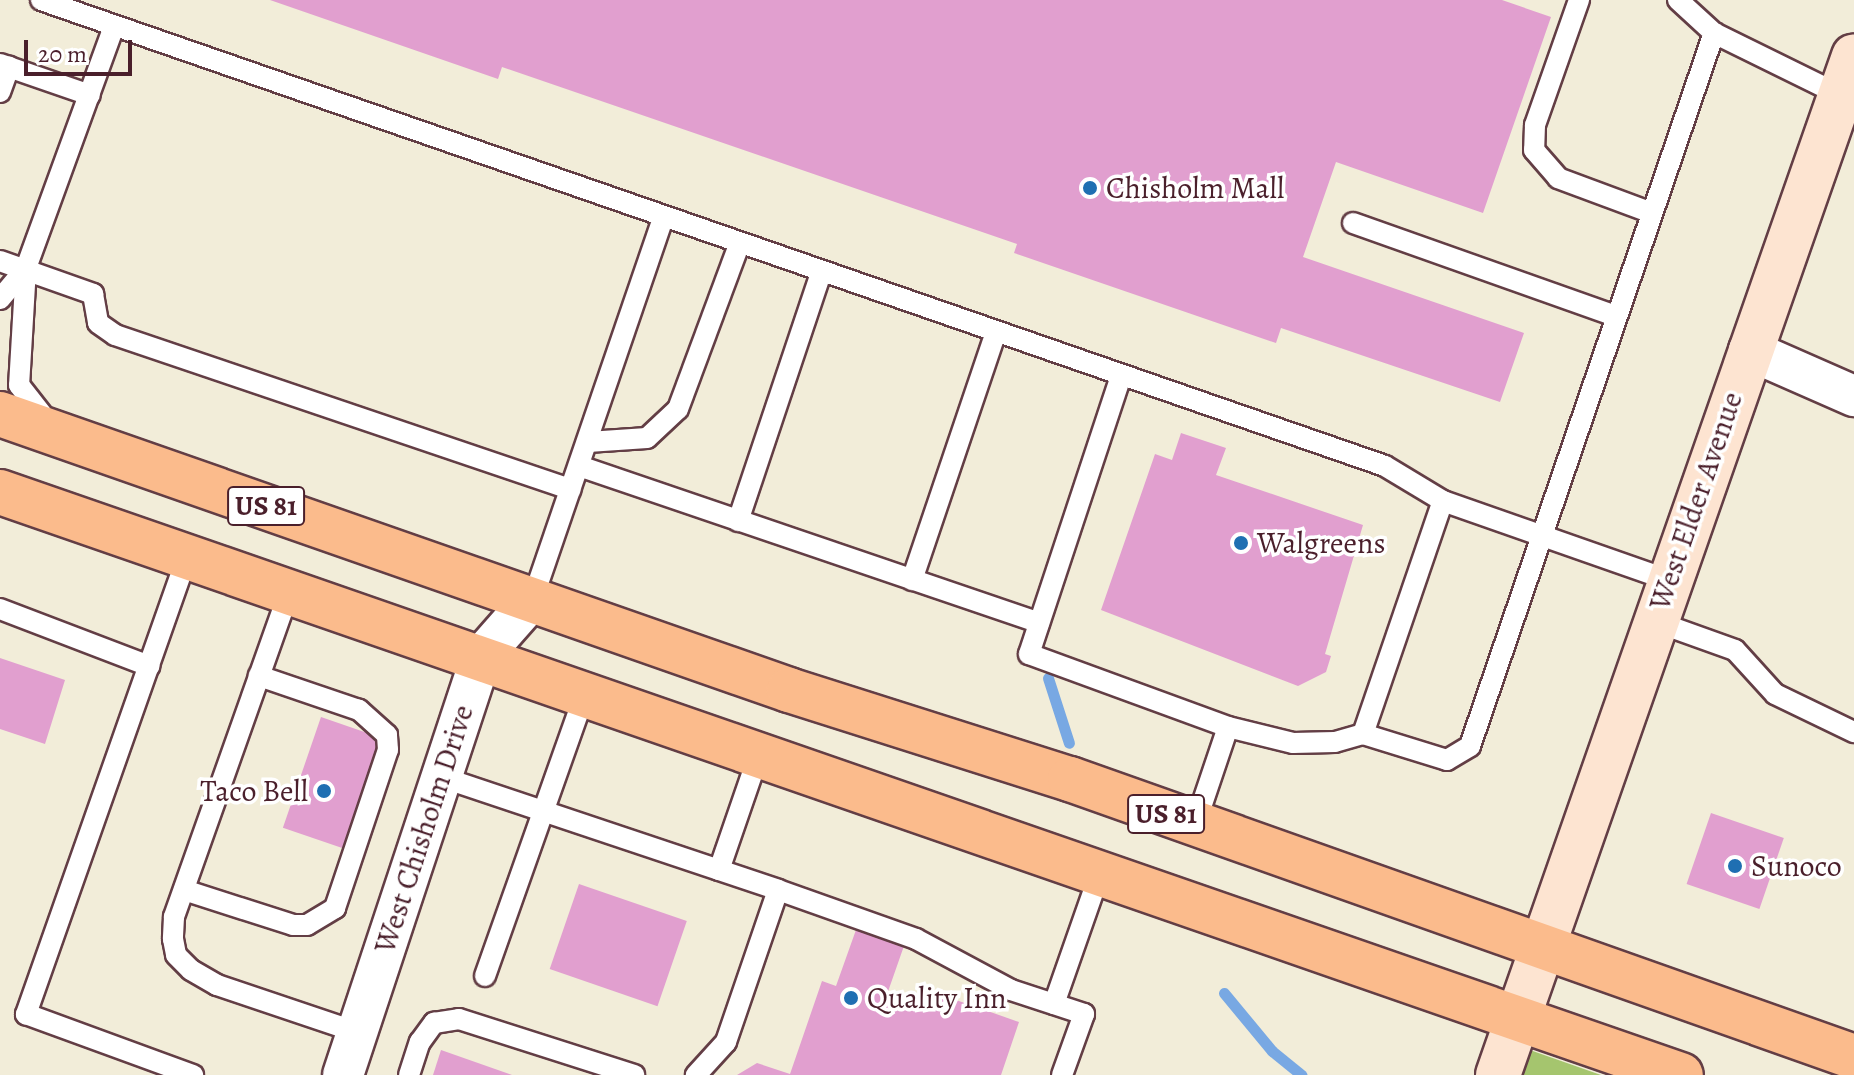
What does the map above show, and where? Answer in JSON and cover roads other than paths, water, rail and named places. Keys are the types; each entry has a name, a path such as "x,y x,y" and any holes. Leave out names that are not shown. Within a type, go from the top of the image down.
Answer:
{"main road":[{"name":"US 81","path":"0,414 1195,825 1854,1057"},
{"name":"US 81","path":"0,492 1681,1075"}],"street":[{"name":"West Elder Avenue","path":"1498,1075 1668,580 1847,76"},
{"path":"1749,350 1854,396"},
{"name":"West Chisholm Drive","path":"343,1075 481,657 533,598"}],"lane":[{"path":"41,0 739,245 1385,466 1443,501 1668,580"},
{"path":"1579,0 1535,125 1534,150 1558,178 1652,213"},
{"path":"1678,0 1714,33 1847,76"},
{"path":"56,434 19,385 26,268 114,26"},
{"path":"1121,376 1029,654 1228,727 1293,743 1335,742 1363,734 1447,760 1470,746 1714,33"},
{"path":"0,92 4,65 90,95"},
{"path":"533,598 663,218"},
{"path":"1353,223 1616,316"},
{"path":"588,442 647,438 678,409 702,356 739,245"},
{"path":"0,261 93,294 98,323 115,335 571,489"},
{"path":"0,299 26,268"},
{"path":"738,521 821,273"},
{"path":"912,580 996,332"},
{"path":"579,466 1039,623"},
{"path":"1363,734 1443,501"},
{"path":"187,557 26,1014 193,1075"},
{"path":"289,592 184,890 173,939 176,955 191,970 217,985 357,1032"},
{"path":"0,609 149,666"},
{"path":"1654,621 1735,650 1775,694 1854,732"},
{"path":"184,890 293,925 307,925 335,908 388,750 387,735 359,710 259,676"},
{"path":"485,976 585,693"},
{"path":"1195,825 1228,727"},
{"path":"719,870 759,754"},
{"path":"441,777 916,939 1011,990 1084,1014 1062,1075"},
{"path":"1054,1004 1100,873"},
{"path":"696,1075 726,1042 778,890"},
{"path":"409,1075 420,1042 434,1023 459,1019 634,1075"}],"waterway":[{"path":"1048,678 1069,743"},
{"path":"1224,993 1272,1051 1302,1075"}],"place":[{"name":"Chisholm Mall","path":"1090,188"},
{"name":"Walgreens","path":"1241,543"},
{"name":"Taco Bell","path":"324,791"},
{"name":"Sunoco","path":"1735,866"},
{"name":"Quality Inn","path":"851,998"}]}
